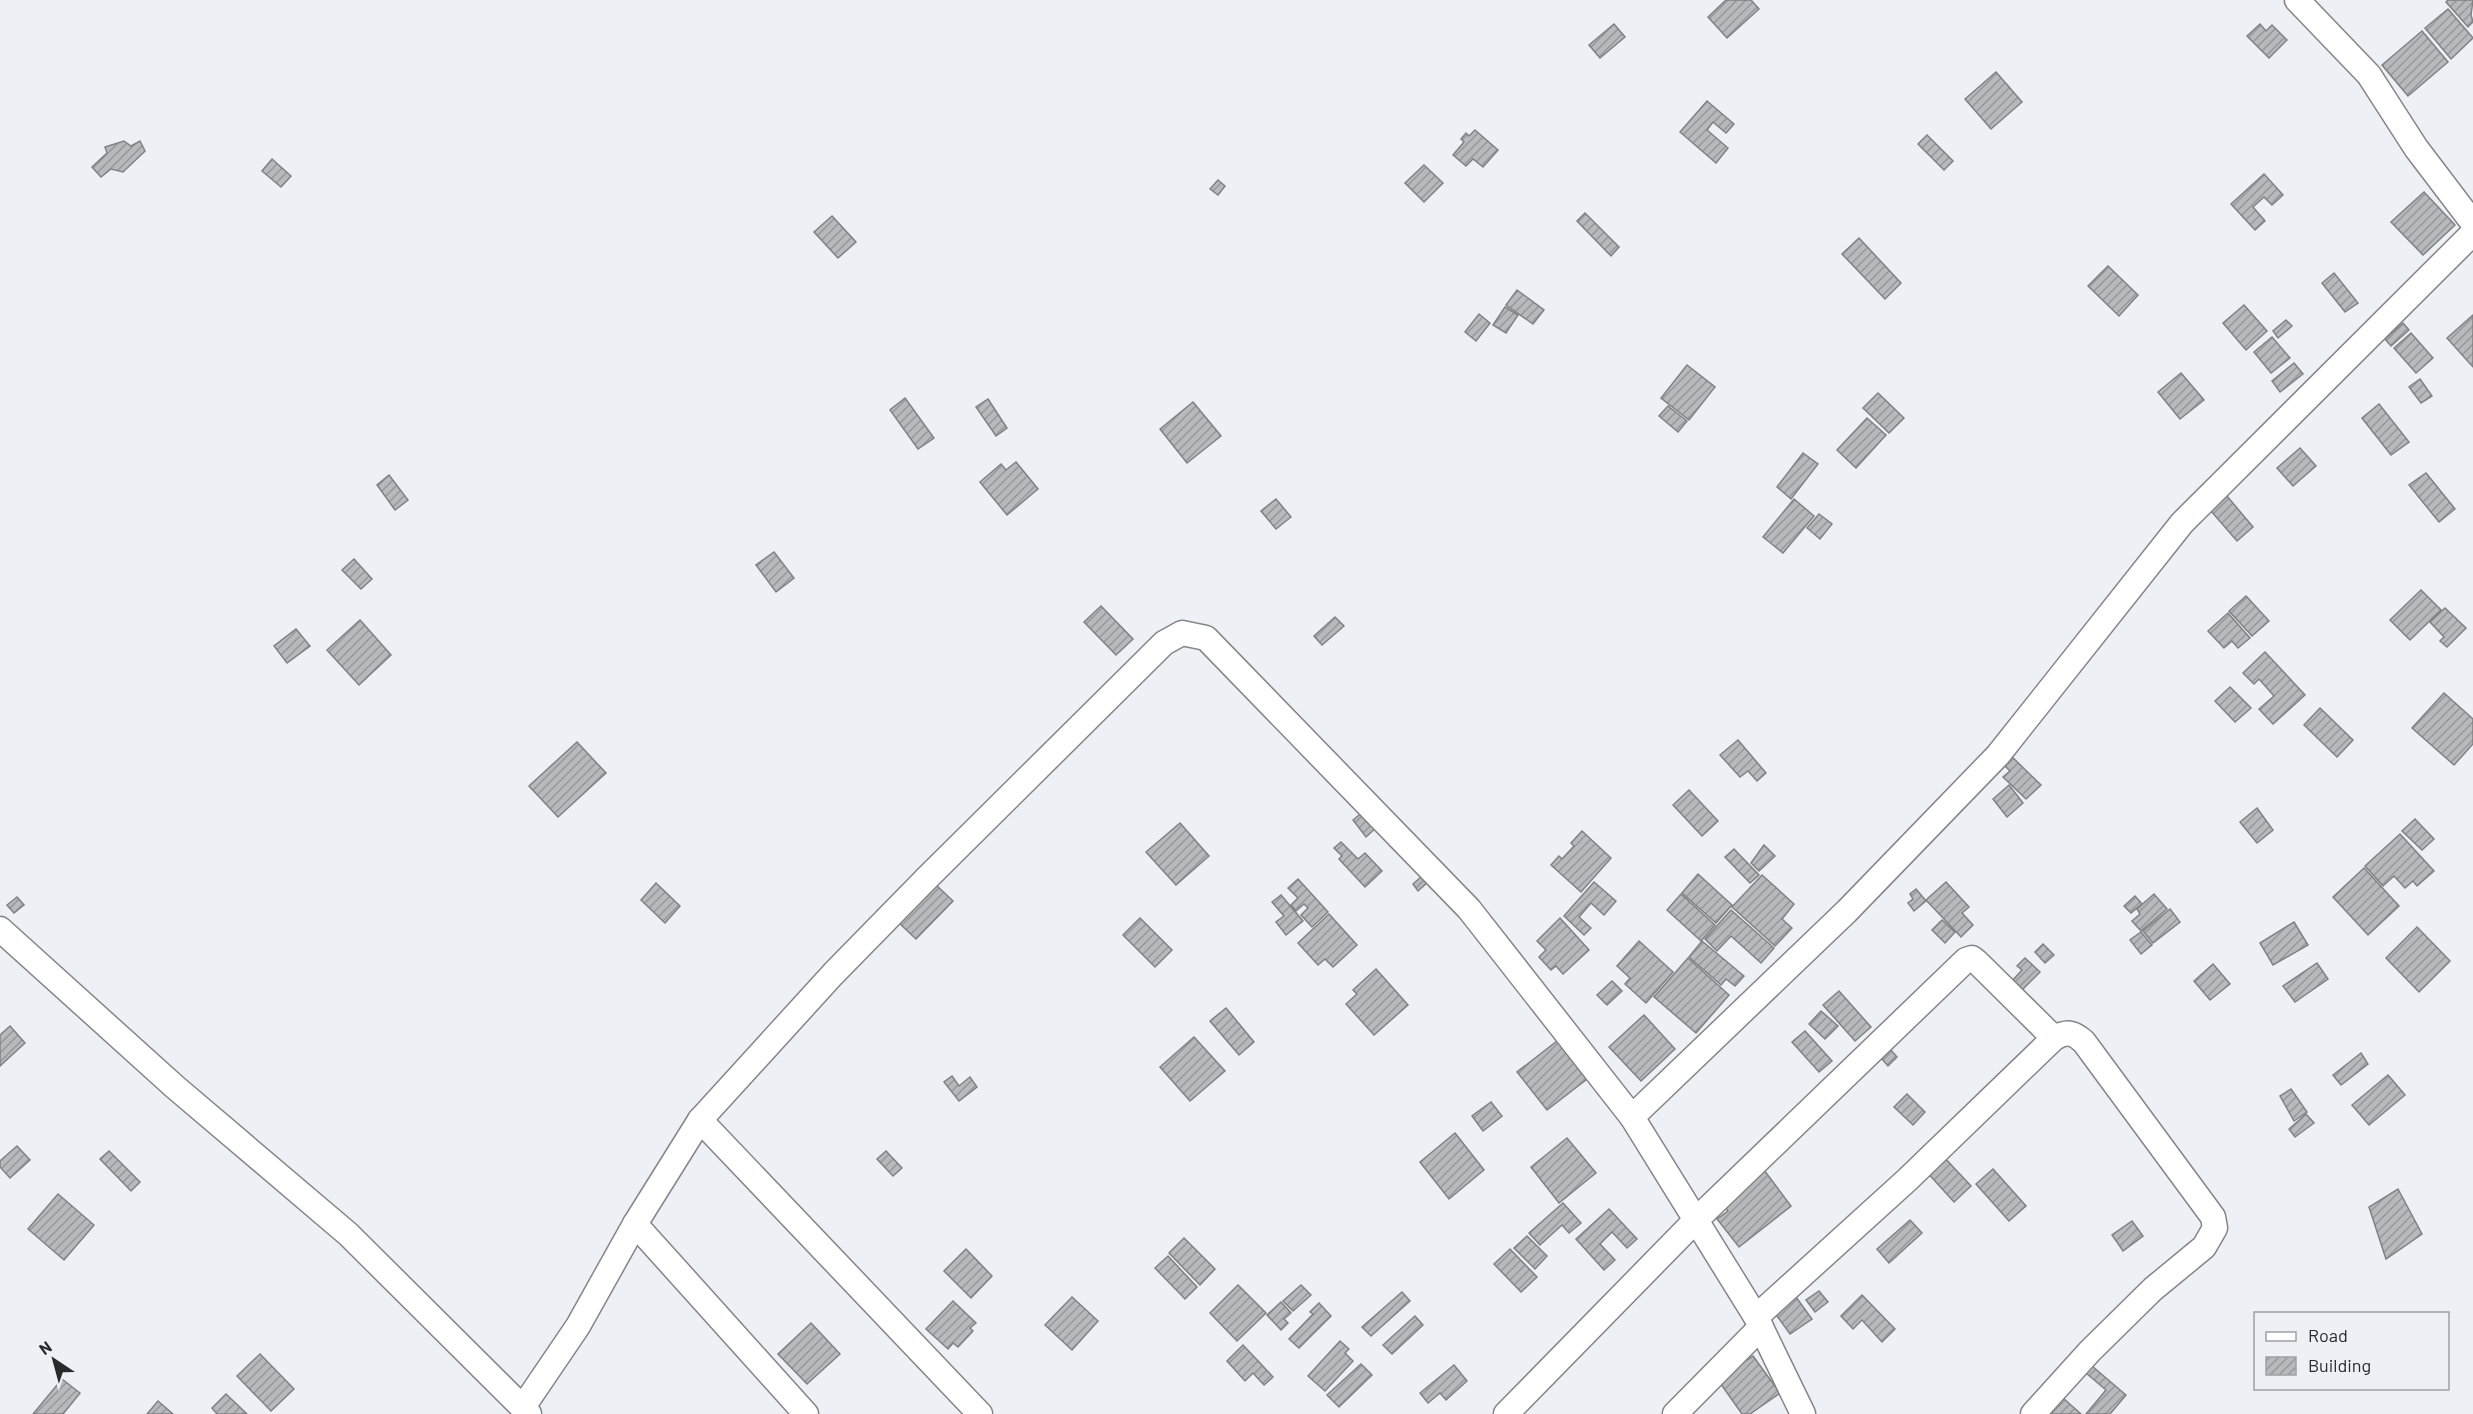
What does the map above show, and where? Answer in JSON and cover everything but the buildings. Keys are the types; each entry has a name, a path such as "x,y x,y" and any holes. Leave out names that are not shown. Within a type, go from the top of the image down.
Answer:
{"street":[{"path":"2297,0 2369,75 2416,148 2473,224"},
{"path":"1632,1117 1847,911 1998,755 2182,523 2473,233"},
{"path":"0,929 175,1087 348,1234 526,1411 578,1326 635,1224 700,1120 833,974 1164,643 1182,633 1206,638 1469,909 1632,1117 1759,1322 1803,1414"},
{"path":"1506,1414 1697,1219 1966,960 1972,958 1977,962 2054,1038"},
{"path":"1675,1414 1759,1322 2054,1038 2065,1032 2075,1034 2084,1042 2213,1218 2215,1227 2204,1247 2130,1312 2033,1414"},
{"path":"700,1120 980,1414"},
{"path":"635,1224 806,1414"}]}
